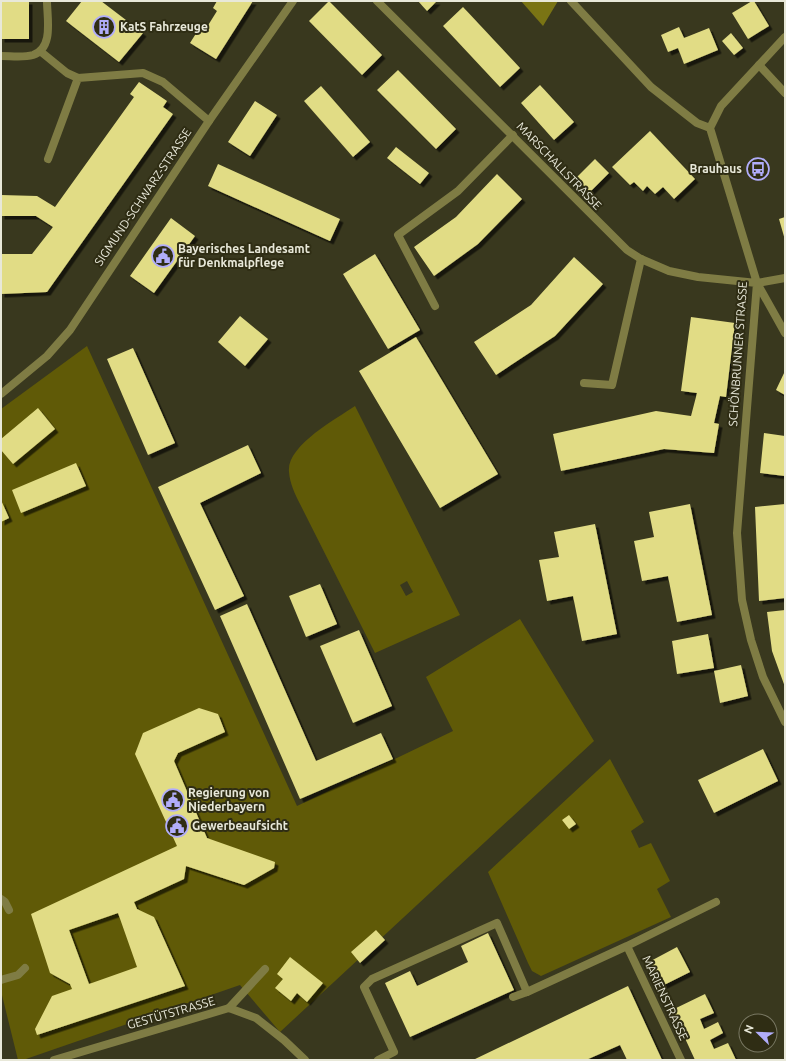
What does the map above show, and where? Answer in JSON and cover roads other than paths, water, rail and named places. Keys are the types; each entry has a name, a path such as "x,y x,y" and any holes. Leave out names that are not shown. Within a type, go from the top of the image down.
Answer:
{"street":[{"path":"1,56 29,56 40,51 47,41 47,1"},
{"name":"SIGMUND-SCHWARZ-STRASSE","path":"1,394 47,356 70,330 209,121 293,1"},
{"name":"MARSCHALLSTRASSE","path":"377,1 513,135 589,214 627,250 641,259 669,271 698,277 757,283 785,278"},
{"path":"572,1 651,86 697,123 710,128 721,106 785,37"},
{"path":"40,51 67,73 78,78 143,73 163,82 209,121"},
{"path":"759,65 785,93"},
{"path":"48,159 78,78"},
{"name":"SCHÖNBRUNNER STRASSE","path":"710,128 757,283 736,533 742,600 751,640 763,677 785,722"},
{"path":"435,306 398,235 458,192 513,135"},
{"path":"584,383 612,385 641,259"},
{"path":"757,283 785,333"},
{"path":"1,899 5,902 9,910"},
{"name":"MARIENSTRASSE","path":"513,997 627,946 716,902"},
{"path":"378,1060 394,1052 364,987 372,979 496,923 527,992"},
{"name":"MARIENSTRASSE","path":"627,946 681,1060"},
{"path":"1,980 18,975 25,968"},
{"path":"229,1008 265,969"},
{"name":"GESTÜTSTRASSE","path":"54,1060 229,1008 256,1018 284,1040 305,1060"}],"place":[{"name":"KatS Fahrzeuge","path":"104,27"},
{"name":"Brauhaus","path":"758,169"},
{"name":"Bayerisches Landesamt für Denkmalpflege","path":"163,256"},
{"name":"Regierung von Niederbayern","path":"173,800"},
{"name":"Gewerbeaufsicht","path":"177,826"}]}
